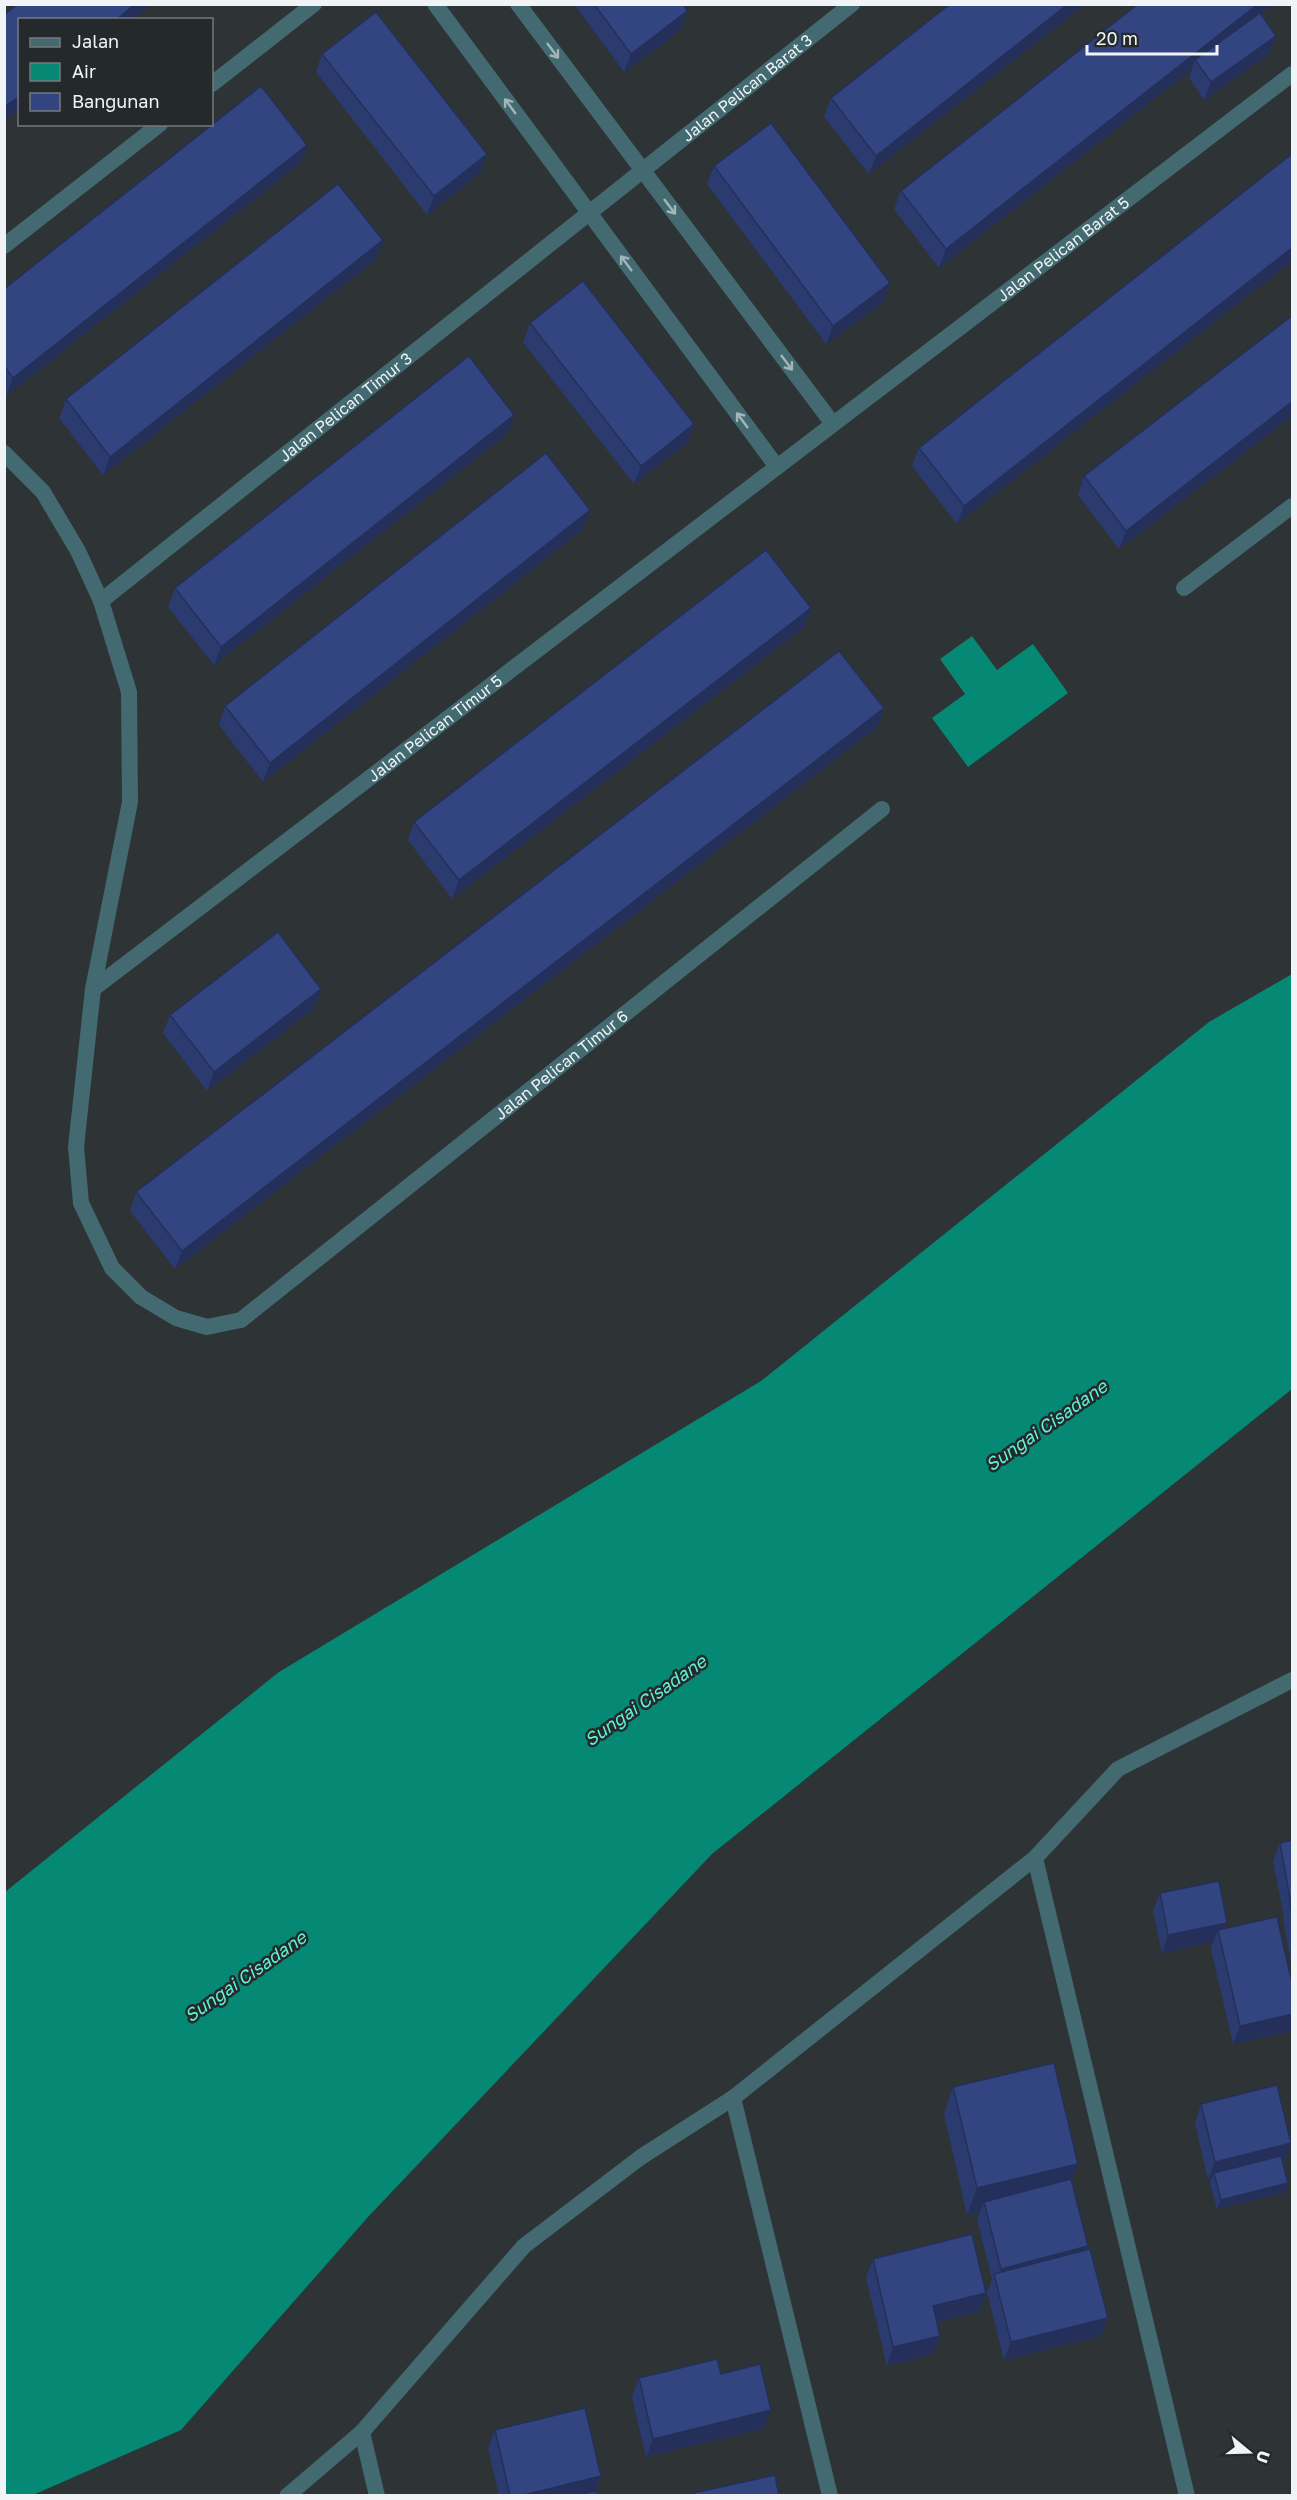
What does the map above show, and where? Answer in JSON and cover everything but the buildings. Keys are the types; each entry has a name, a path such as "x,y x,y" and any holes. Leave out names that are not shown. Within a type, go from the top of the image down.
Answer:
{"street":[{"path":"213,83 314,4"},
{"path":"435,4 777,467"},
{"path":"518,4 833,424"},
{"name":"Jalan Pelican Barat 3","path":"589,213 852,4"},
{"name":"Jalan Pelican Barat 5","path":"777,467 1293,74"},
{"path":"4,246 157,126"},
{"name":"Jalan Pelican Timur 3","path":"102,601 589,213"},
{"path":"4,453 43,492 78,551 102,601 129,692 130,802 93,989"},
{"name":"Jalan Pelican Timur 5","path":"93,989 777,467"},
{"path":"1184,588 1293,506"},
{"name":"Jalan Pelican Timur 6","path":"93,989 76,1147 81,1203 91,1227 112,1268 141,1297 176,1318 207,1327 241,1320 882,809"},
{"path":"287,2496 362,2432 524,2246 641,2157 733,2098 1035,1858 1118,1769 1293,1680"},
{"path":"1035,1858 1187,2496"},
{"path":"733,2098 830,2496"},
{"path":"362,2432 377,2496"}],"water":[{"path":"972,636 997,670 1033,644 1068,693 968,767 932,718 965,694 940,659"},
{"name":"Sungai Cisadane","path":"1292,974 1292,1389 712,1854 368,2217 181,2430 33,2495 5,2495 5,1892 279,1672 761,1381 1209,1022"}]}
